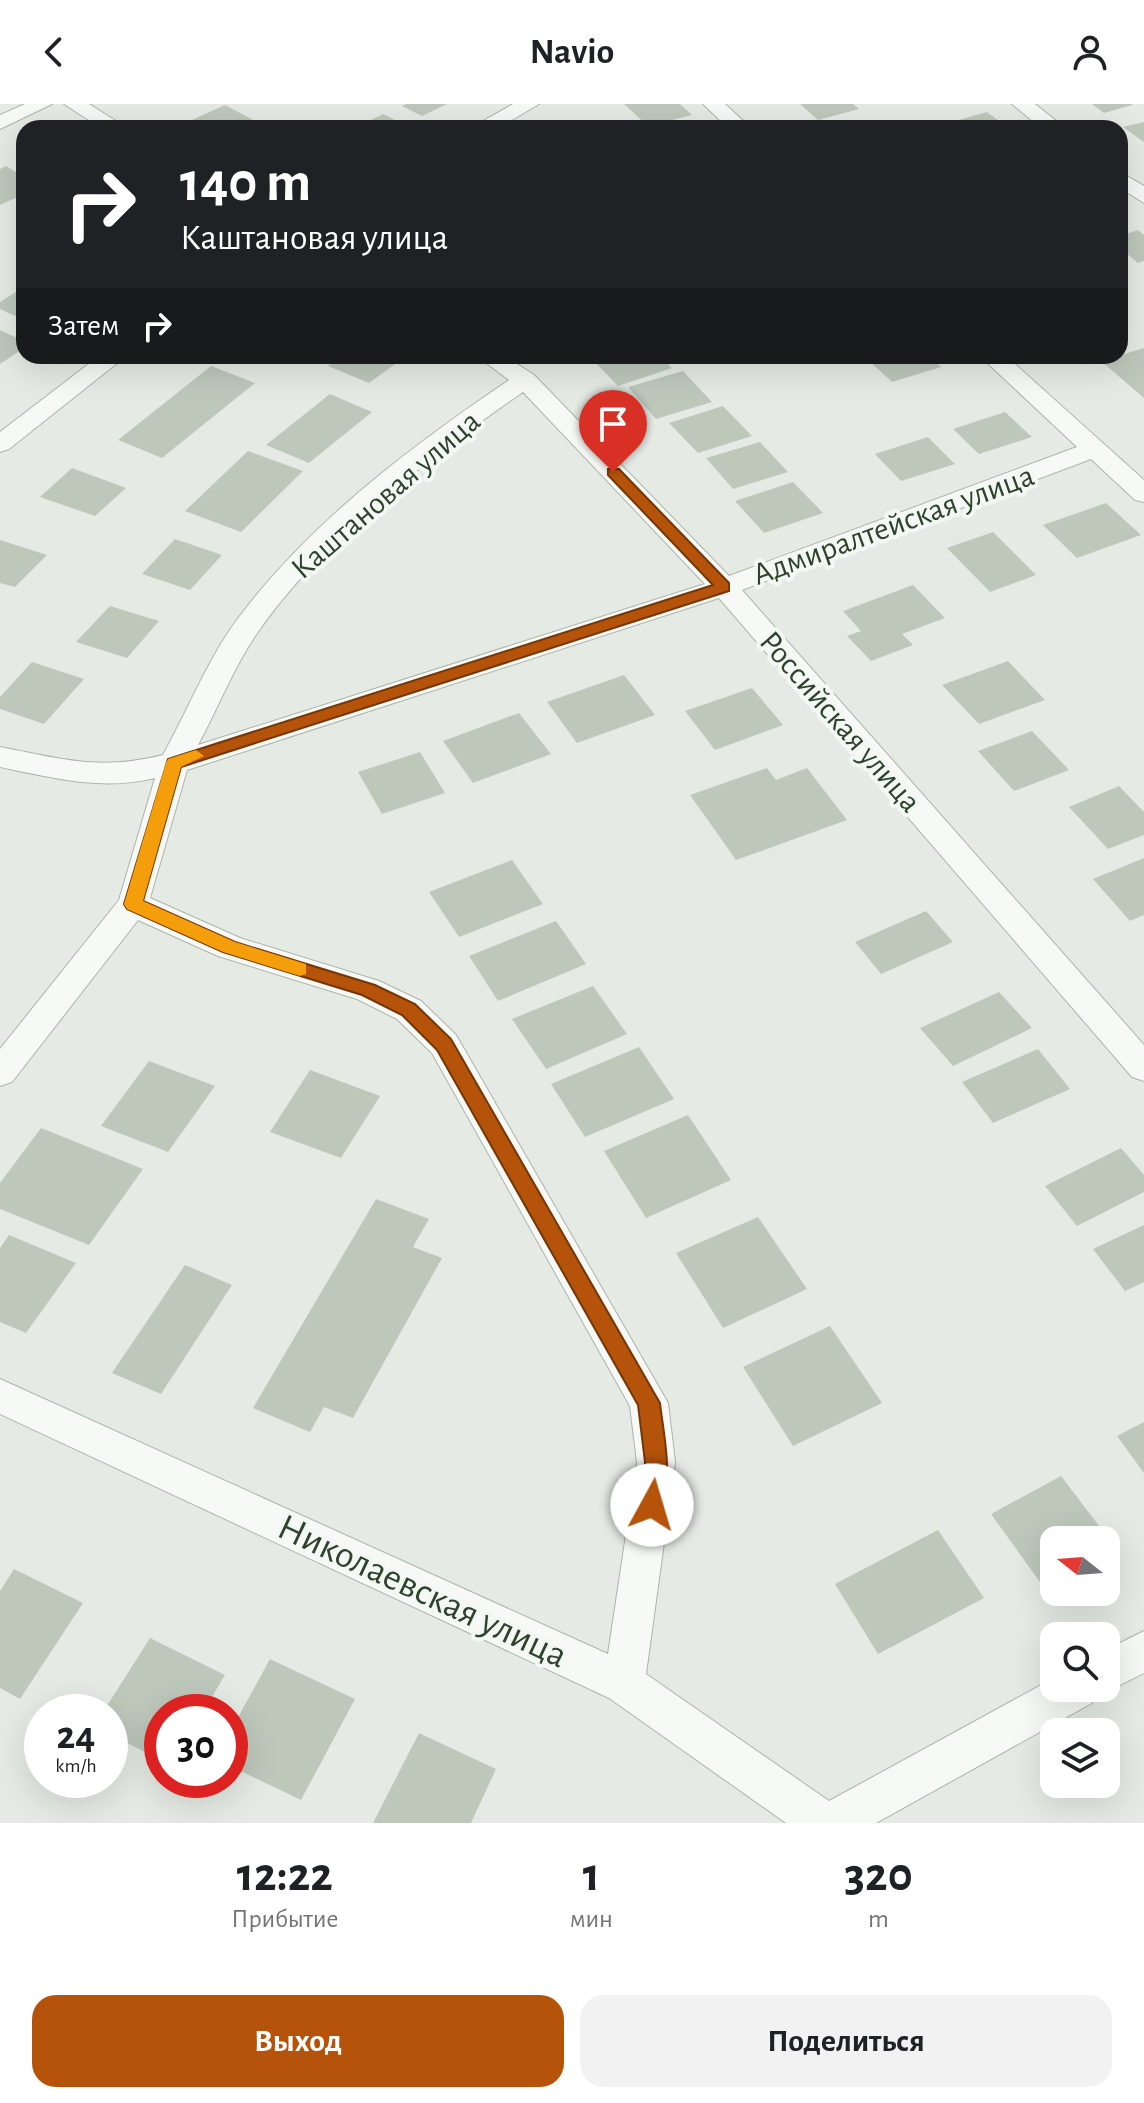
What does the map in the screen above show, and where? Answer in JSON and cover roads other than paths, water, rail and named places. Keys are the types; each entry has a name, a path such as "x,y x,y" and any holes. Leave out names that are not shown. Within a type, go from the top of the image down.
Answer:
{"street":[{"path":"0,123 42,104"},
{"path":"74,104 102,120"},
{"path":"498,120 529,104"},
{"path":"713,104 731,120"},
{"path":"1022,104 1043,120"},
{"path":"0,444 104,364"},
{"name":"Российская улица","path":"501,364 525,380 724,587 1144,1068"},
{"path":"1001,364 1144,494"},
{"name":"Каштановая улица","path":"0,1073 133,904 174,763 245,629 298,563 443,436 525,380"},
{"name":"Адмиралтейская улица","path":"0,757 87,774 125,775 174,763 724,587 1095,449"},
{"path":"133,904 229,947 368,990 409,1010 444,1044 649,1403 656,1462 624,1683"},
{"name":"Николаевская улица","path":"0,1396 624,1683 823,1823"},
{"path":"1120,1664 1144,1651"},
{"path":"833,1823 1052,1702"}]}
